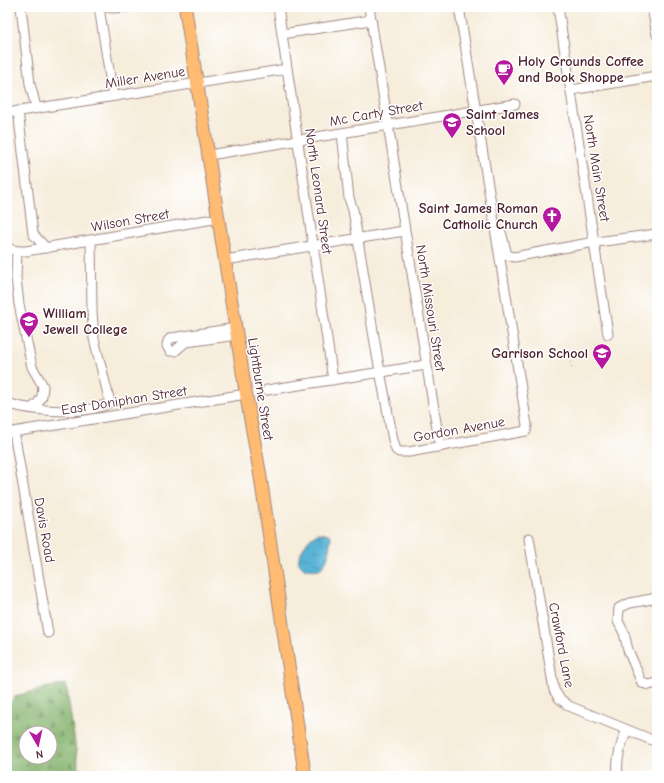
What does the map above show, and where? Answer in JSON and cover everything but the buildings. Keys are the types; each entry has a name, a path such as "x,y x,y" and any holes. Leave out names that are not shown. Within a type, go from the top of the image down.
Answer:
{"main road":[{"name":"Lightburne Street","path":"185,7 260,474 305,776"}],"street":[{"path":"21,7 30,84 36,107"},
{"path":"99,7 113,96"},
{"path":"107,7 127,7"},
{"name":"North Leonard Street","path":"278,7 333,380"},
{"name":"North Missouri Street","path":"369,7 440,447"},
{"path":"459,7 492,208 499,223 507,255 514,257 657,234"},
{"name":"North Main Street","path":"558,7 608,334"},
{"path":"652,7 656,29"},
{"path":"282,34 371,20"},
{"name":"Miller Avenue","path":"7,112 287,69"},
{"path":"571,90 657,76"},
{"name":"Mc Carty Street","path":"209,155 515,104"},
{"path":"18,111 33,234 46,248"},
{"path":"342,133 349,198 353,210 358,238 380,372"},
{"name":"Gordon Avenue","path":"380,372 393,440 398,452 409,452 440,447 523,432 527,429 492,208"},
{"name":"Wilson Street","path":"17,252 91,241 219,218"},
{"path":"225,260 404,231"},
{"path":"7,404 57,412 82,410 106,405 110,402 94,339 91,241"},
{"path":"7,248 17,252 16,278 21,311 32,367 43,386 42,396 38,404 32,408"},
{"path":"236,331 186,342 175,351 170,351 167,346 168,341 171,338 236,331"},
{"path":"267,390 426,365"},
{"name":"East Doniphan Street","path":"11,432 246,394"},
{"name":"Davis Road","path":"11,432 48,633"},
{"name":"Crawford Lane","path":"530,538 554,690 558,698 569,706 657,742"},
{"path":"657,598 630,603 619,608 618,621 642,684 649,685 657,683"},
{"path":"618,776 617,769 619,752 627,730"}],"green space":[{"path":"66,684 80,776 7,776 7,706 16,696"}],"water":[{"path":"318,533 329,534 331,537 327,559 320,569 302,567 299,561 299,555 309,540"}],"place":[{"name":"Holy Grounds Coffee and Book Shoppe","path":"504,86"},
{"name":"Saint James School","path":"452,139"},
{"name":"Saint James Roman Catholic Church","path":"552,233"},
{"name":"William Jewell College","path":"29,338"},
{"name":"Garrison School","path":"602,370"}]}
